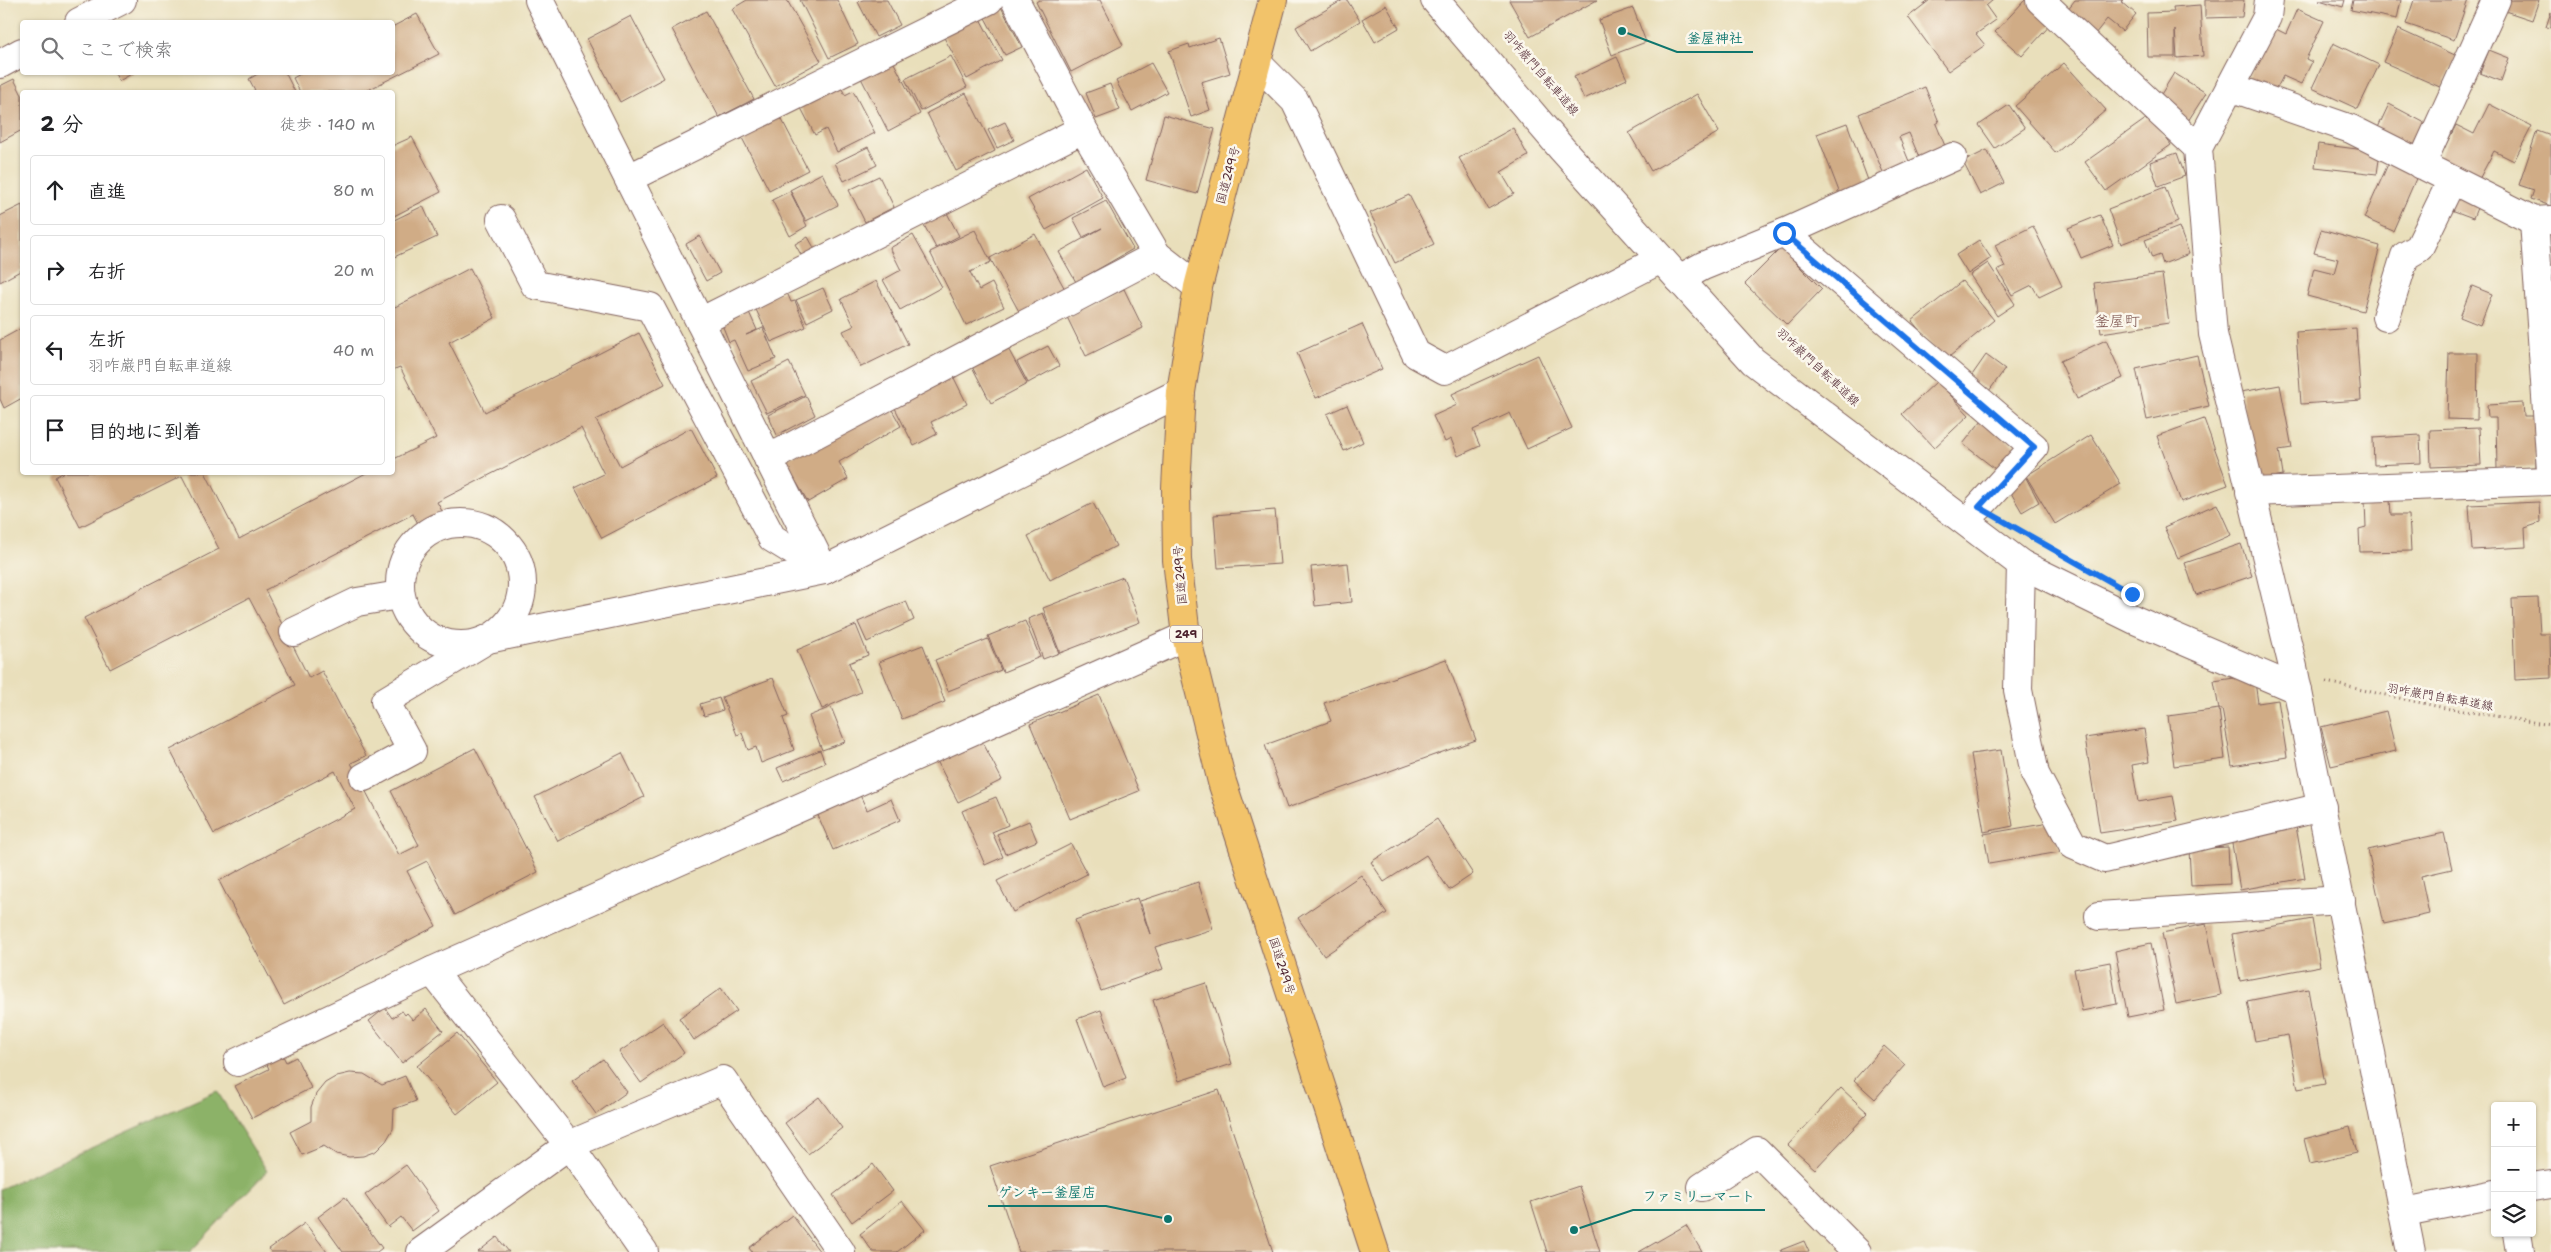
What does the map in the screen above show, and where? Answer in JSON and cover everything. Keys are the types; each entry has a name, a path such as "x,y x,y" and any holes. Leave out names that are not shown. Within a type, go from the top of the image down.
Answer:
{"highway":[{"name":"国道249号","path":"1273,0 1198,287 1181,392 1176,488 1177,560 1186,636 1222,782 1375,1252"}],"street":[{"path":"83,20 122,0"},
{"path":"539,0 824,570"},
{"path":"629,178 989,0"},
{"path":"1015,0 1083,130 1157,255 1198,287"},
{"path":"1435,0 1562,149 1753,361 2021,564 2134,620 2298,690"},
{"path":"2040,0 2198,148"},
{"path":"2269,0 2267,17 2198,148 2213,334 2298,690 2411,1252"},
{"path":"2421,165 2496,0"},
{"path":"0,64 20,53"},
{"path":"1257,63 1295,101 1416,354 1445,370 1661,259"},
{"path":"2230,87 2351,129 2452,180 2543,221 2551,470"},
{"path":"700,322 1083,130"},
{"path":"1679,279 1702,266 1784,233 1954,157"},
{"path":"2386,317 2405,256 2419,248 2452,180"},
{"path":"500,218 535,285 650,307 772,538 824,570"},
{"path":"1784,233 2034,447 1979,507"},
{"path":"768,459 1157,255"},
{"path":"364,777 412,751 385,702 488,639 505,627 517,610 522,589 521,568 512,549 497,534 478,524 457,522 436,527 418,539 406,555 399,576 399,595 406,613 417,628 433,639 451,645 470,645 488,639 824,570 1181,392"},
{"path":"2250,492 2551,481"},
{"path":"2021,564 2018,690 2035,774 2074,845 2105,859 2322,807"},
{"path":"294,632 357,602 399,595"},
{"path":"238,1062 432,971 1186,636"},
{"path":"2099,916 2341,900"},
{"path":"432,971 569,1145 644,1252"},
{"path":"421,1252 569,1145 722,1080 841,1252"},
{"path":"1702,1187 1757,1151 1857,1252"},
{"path":"2536,1186 2551,1184"},
{"path":"2404,1212 2491,1195"},
{"path":"2517,1237 2520,1252"}],"path":[{"name":"羽咋巌門自転車道線","path":"2327,683 2445,708 2551,724"}],"green space":[{"path":"217,1091 267,1171 190,1252 0,1252 0,1189"}],"building":[{"path":"747,0 787,0 821,61 775,86 732,9"},
{"path":"800,0 837,0 858,44 829,58"},
{"path":"863,0 887,0 900,25 876,37 858,2"},
{"path":"1039,0 1100,0 1123,45 1071,72 1036,2"},
{"path":"1343,0 1347,0 1360,21 1310,51 1296,27"},
{"path":"1509,0 1597,0 1530,37"},
{"path":"1930,0 1993,0 1986,6 1996,20 1976,34 1985,45 1948,71 1908,17"},
{"path":"2025,0 2029,0 2053,22 2022,56 1995,32"},
{"path":"2075,0 2123,0 2121,1 2136,14 2122,31 2107,19 2095,34 2067,10"},
{"path":"2205,0 2244,0 2242,17 2205,18"},
{"path":"2319,0 2345,0 2343,7"},
{"path":"2353,0 2401,0 2397,19 2351,10"},
{"path":"2414,0 2468,0 2454,40 2406,24"},
{"path":"2505,0 2539,0 2532,20 2502,10"},
{"path":"1386,5 1399,28 1375,42 1362,19"},
{"path":"2200,5 2203,56 2177,58 2175,29 2175,57 2148,57 2147,13 2174,12 2173,7"},
{"path":"1001,7 1022,47 1005,55 984,16"},
{"path":"1633,8 1646,42 1612,55 1599,20"},
{"path":"2297,9 2324,21 2306,59 2312,62 2301,84 2283,76 2275,92 2247,79 2272,27 2286,34"},
{"path":"706,11 754,99 719,117 672,29"},
{"path":"2551,12 2551,28 2546,27"},
{"path":"417,14 439,54 368,90 299,90 293,78 298,75 395,75 395,25"},
{"path":"978,15 1002,60 967,79 942,34"},
{"path":"631,16 664,78 620,102 587,39"},
{"path":"2398,29 2457,56 2442,88 2383,62"},
{"path":"1219,38 1230,73 1201,82 1210,110 1191,117 1169,51 1189,44 1190,48"},
{"path":"2333,43 2379,65 2358,109 2312,88"},
{"path":"2489,50 2509,58 2501,81 2480,73"},
{"path":"951,56 967,87 921,111 905,79"},
{"path":"1617,57 1627,79 1584,99 1574,77"},
{"path":"893,61 920,114 888,131 861,78"},
{"path":"1151,63 1167,92 1132,111 1116,81"},
{"path":"2064,63 2106,110 2056,153 2015,106"},
{"path":"2174,73 2206,93 2188,121 2157,101"},
{"path":"116,75 130,75 119,81"},
{"path":"256,75 286,75 294,90 255,90 249,79"},
{"path":"14,79 20,91 20,131 0,142 0,86"},
{"path":"1110,84 1120,110 1096,119 1086,93"},
{"path":"840,85 845,95 853,91 875,133 837,152 826,129 815,135 800,106"},
{"path":"1925,87 1939,122 1936,124 1945,146 1919,157 1909,133 1899,137 1911,166 1885,177 1859,114"},
{"path":"966,93 995,151 956,171 927,113"},
{"path":"1697,94 1719,132 1651,171 1629,133"},
{"path":"2389,104 2425,123 2411,152 2375,134"},
{"path":"2489,104 2532,126 2514,161 2494,151 2477,183 2437,162 2456,125 2474,134"},
{"path":"2009,105 2025,128 1995,148 1979,125"},
{"path":"1164,115 1215,129 1197,194 1146,180"},
{"path":"780,116 808,170 769,190 741,136"},
{"path":"2150,116 2171,145 2106,191 2085,162"},
{"path":"1005,122 1014,140 997,148 988,130"},
{"path":"1847,123 1869,183 1840,194 1817,134"},
{"path":"1513,128 1528,156 1501,172 1514,194 1488,209 1459,158"},
{"path":"2537,131 2551,136 2551,206 2531,199 2534,190 2519,185"},
{"path":"412,137 441,192 395,215 395,145"},
{"path":"2318,144 2380,152 2377,174 2315,167"},
{"path":"868,147 877,165 844,181 835,163"},
{"path":"1987,150 2004,183 1980,195 1963,162"},
{"path":"2177,153 2185,176 2158,186 2150,162"},
{"path":"2389,162 2418,174 2393,231 2364,218"},
{"path":"1086,167 1103,198 1046,230 1028,199"},
{"path":"822,173 838,205 806,221 790,190"},
{"path":"879,176 894,207 865,222 849,190"},
{"path":"2165,187 2178,222 2121,244 2108,209"},
{"path":"2458,188 2481,198 2473,218 2449,209"},
{"path":"790,191 807,226 790,236 772,200"},
{"path":"1409,195 1434,244 1395,263 1370,213"},
{"path":"1106,201 1133,249 1076,282 1059,252 1102,228 1083,237 1073,218"},
{"path":"20,206 20,271 0,282 0,216"},
{"path":"423,206 437,237 395,257 395,220"},
{"path":"946,211 959,236 936,248 923,223"},
{"path":"2100,215 2113,245 2081,258 2068,228"},
{"path":"2033,226 2062,286 2039,297 2032,285 2012,295 1998,270 2005,267 1995,245"},
{"path":"2179,227 2189,254 2163,264 2160,255 2152,258 2145,240"},
{"path":"975,230 991,262 970,272 979,290 992,283 1004,307 966,325 930,252"},
{"path":"2321,230 2380,246 2363,311 2307,296 2314,268 2334,273 2338,259 2314,253"},
{"path":"1035,234 1067,293 1022,317 990,258"},
{"path":"913,235 942,287 900,310 883,280 901,270 890,248"},
{"path":"700,236 720,273 706,281 686,244"},
{"path":"808,237 817,253 804,260 795,244"},
{"path":"1979,240 1991,258 1968,274 1956,255"},
{"path":"1781,248 1822,289 1787,325 1745,284"},
{"path":"1988,263 2015,304 1997,316 1970,275"},
{"path":"470,268 495,318 449,342 485,412 639,333 665,384 596,420 620,466 691,428 717,478 602,538 575,488 604,474 581,428 437,502 447,520 423,533 413,514 265,590 309,678 322,671 366,756 351,763 399,855 419,845 391,791 475,748 538,872 455,915 427,861 407,871 436,926 284,1005 219,881 355,809 335,771 214,834 170,750 295,685 249,598 110,669 84,618 219,549 182,476 80,527 55,477 59,475 207,475 239,539 362,475 395,475 395,458 436,438 400,367 395,369 395,307"},
{"path":"2162,274 2169,323 2101,333 2094,283"},
{"path":"876,281 908,344 861,367 843,331 854,326 841,299"},
{"path":"1962,281 1994,320 1944,361 1912,321"},
{"path":"2472,286 2492,294 2480,325 2460,317"},
{"path":"823,288 833,309 807,322 796,300"},
{"path":"1124,289 1143,328 1086,356 1067,317"},
{"path":"786,290 791,302 795,301 806,327 771,342 753,303"},
{"path":"748,310 757,330 746,335 763,328 776,359 748,371 734,340 729,342 721,322"},
{"path":"1362,324 1382,369 1316,398 1297,353"},
{"path":"2356,328 2361,400 2301,404 2296,332"},
{"path":"20,329 20,399 4,408 0,399 0,340"},
{"path":"2106,340 2123,378 2077,399 2060,361"},
{"path":"1004,341 1027,384 991,403 968,359"},
{"path":"1048,346 1059,366 1028,383 1017,362"},
{"path":"2449,353 2478,353 2477,420 2447,419"},
{"path":"1538,355 1572,428 1527,449 1510,413 1473,430 1480,446 1458,456 1451,439 1445,442 1433,416 1457,405 1452,394"},
{"path":"1986,355 2005,369 1989,391 1970,378"},
{"path":"2197,355 2209,406 2147,420 2136,369"},
{"path":"789,362 805,395 767,413 751,381"},
{"path":"950,370 967,404 931,422 937,434 914,446 891,400"},
{"path":"1937,381 1969,415 1934,448 1902,414"},
{"path":"2280,385 2292,448 2279,450 2283,475 2258,480 2241,392"},
{"path":"806,396 815,415 777,435 768,415"},
{"path":"887,401 901,426 839,462 848,479 808,502 784,461"},
{"path":"2523,403 2524,416 2535,416 2536,467 2497,469 2496,418 2488,418 2487,405"},
{"path":"1347,405 1363,442 1344,451 1327,414"},
{"path":"2204,419 2228,485 2181,502 2157,436"},
{"path":"1982,420 2018,449 1999,472 1963,444"},
{"path":"2479,428 2481,465 2431,467 2430,430"},
{"path":"2091,435 2121,484 2055,524 2026,476"},
{"path":"2420,435 2421,463 2374,465 2373,438"},
{"path":"2025,476 2039,502 2022,512 2007,486"},
{"path":"2390,500 2391,515 2409,515 2411,551 2360,552 2359,529 2366,527 2365,501"},
{"path":"2539,502 2540,523 2525,528 2526,547 2472,550 2469,505"},
{"path":"1093,503 1116,546 1050,580 1028,536"},
{"path":"2217,504 2231,535 2178,558 2164,527"},
{"path":"1275,510 1280,564 1218,568 1214,515"},
{"path":"2241,544 2252,576 2196,595 2185,563"},
{"path":"1348,563 1352,602 1315,606 1311,567"},
{"path":"1123,577 1140,622 1060,653 1043,608"},
{"path":"2538,598 2540,634 2550,634 2551,678 2515,680 2512,599"},
{"path":"906,601 914,620 867,642 858,622"},
{"path":"1043,613 1059,653 1043,659 1028,619"},
{"path":"1025,621 1040,657 1003,672 988,636"},
{"path":"856,625 868,655 849,663 861,692 822,709 797,650"},
{"path":"988,639 1001,670 948,691 935,660"},
{"path":"923,645 945,702 902,719 879,662"},
{"path":"1446,659 1476,740 1287,808 1265,745 1331,721 1324,703"},
{"path":"2254,675 2258,703 2278,700 2287,757 2232,766 2222,709 2219,709 2214,681"},
{"path":"773,678 788,716 783,718 794,750 761,763 756,747 748,750 742,733 737,735 722,697"},
{"path":"1099,695 1139,791 1070,819 1030,724"},
{"path":"719,698 723,710 704,716 700,704"},
{"path":"831,707 845,742 822,750 809,716"},
{"path":"2219,709 2225,759 2174,766 2168,716"},
{"path":"2386,711 2396,751 2331,766 2321,727"},
{"path":"2144,729 2149,762 2132,765 2138,802 2173,796 2178,821 2100,833 2085,738"},
{"path":"978,733 1002,780 958,802 934,755"},
{"path":"820,750 825,763 783,781 777,768"},
{"path":"2001,750 2013,826 1984,832 1971,754"},
{"path":"622,753 644,797 558,841 535,797"},
{"path":"859,793 867,810 891,799 900,820 833,850 816,811"},
{"path":"996,797 1008,825 992,832 1003,857 985,865 962,811"},
{"path":"1437,819 1473,874 1449,890 1426,855 1384,882 1371,862"},
{"path":"1029,821 1037,841 1005,854 997,834"},
{"path":"2055,822 2060,852 1989,864 1984,834"},
{"path":"2296,826 2305,878 2240,890 2231,838"},
{"path":"2444,833 2452,869 2421,876 2429,914 2384,924 2368,850"},
{"path":"1071,844 1087,874 1013,912 997,881"},
{"path":"2228,847 2230,884 2191,886 2189,849"},
{"path":"1361,875 1387,913 1324,956 1298,918"},
{"path":"1198,882 1213,929 1155,947 1163,969 1101,991 1075,920 1137,898 1150,934 1140,901"},
{"path":"2312,919 2320,966 2240,981 2232,934"},
{"path":"2206,924 2221,995 2176,1004 2162,933"},
{"path":"2151,943 2164,1010 2128,1017 2115,951"},
{"path":"2110,962 2117,1004 2082,1011 2074,969"},
{"path":"1206,983 1232,1064 1179,1081 1153,1000"},
{"path":"721,988 737,1011 694,1040 679,1018"},
{"path":"2308,989 2325,1084 2298,1089 2288,1035 2255,1041 2247,1001"},
{"path":"385,1008 392,1018 402,1011 405,1015 407,1013 413,1020 426,1009 443,1031 402,1063 369,1021"},
{"path":"1101,1010 1126,1078 1103,1087 1077,1019"},
{"path":"663,1022 684,1053 641,1083 619,1052"},
{"path":"457,1033 497,1082 457,1114 417,1066"},
{"path":"1884,1046 1905,1065 1875,1099 1854,1080"},
{"path":"282,1054 286,1062 296,1057 311,1088 252,1118 235,1086 269,1069 266,1062"},
{"path":"603,1059 627,1092 596,1114 572,1081"},
{"path":"350,1073 364,1074 382,1085 405,1076 416,1101 394,1109 393,1129 386,1141 376,1151 363,1156 349,1157 336,1154 324,1146 302,1155 290,1132 311,1121 311,1107 316,1094 325,1083 337,1076"},
{"path":"1841,1088 1868,1113 1815,1169 1788,1145"},
{"path":"1219,1090 1273,1252 1019,1252 990,1166"},
{"path":"819,1097 842,1128 808,1154 785,1123"},
{"path":"2350,1127 2357,1153 2310,1164 2304,1139"},
{"path":"873,1164 893,1191 852,1222 833,1195"},
{"path":"406,1165 439,1211 412,1231 401,1217 388,1227 365,1195"},
{"path":"1579,1186 1600,1252 1547,1252 1531,1202"},
{"path":"345,1197 382,1248 377,1252 343,1252 318,1217"},
{"path":"902,1201 925,1230 897,1252 873,1252 860,1234"},
{"path":"792,1215 820,1252 752,1252 749,1248"},
{"path":"305,1223 327,1252 271,1252 269,1249"},
{"path":"1686,1225 1702,1252 1639,1252"},
{"path":"497,1237 509,1252 478,1252"},
{"path":"1804,1241 1809,1252 1782,1252 1781,1250"}],"place":[{"name":"釜屋神社","path":"1622,31"},
{"name":"ゲンキー釜屋店","path":"1168,1219"},
{"name":"ファミリーマート","path":"1574,1230"}],"district":[{"name":"釜屋町","path":"2117,321"}],"route":[{"path":"1784,233 2034,447 1979,507 2015,530 2132,594"}]}
